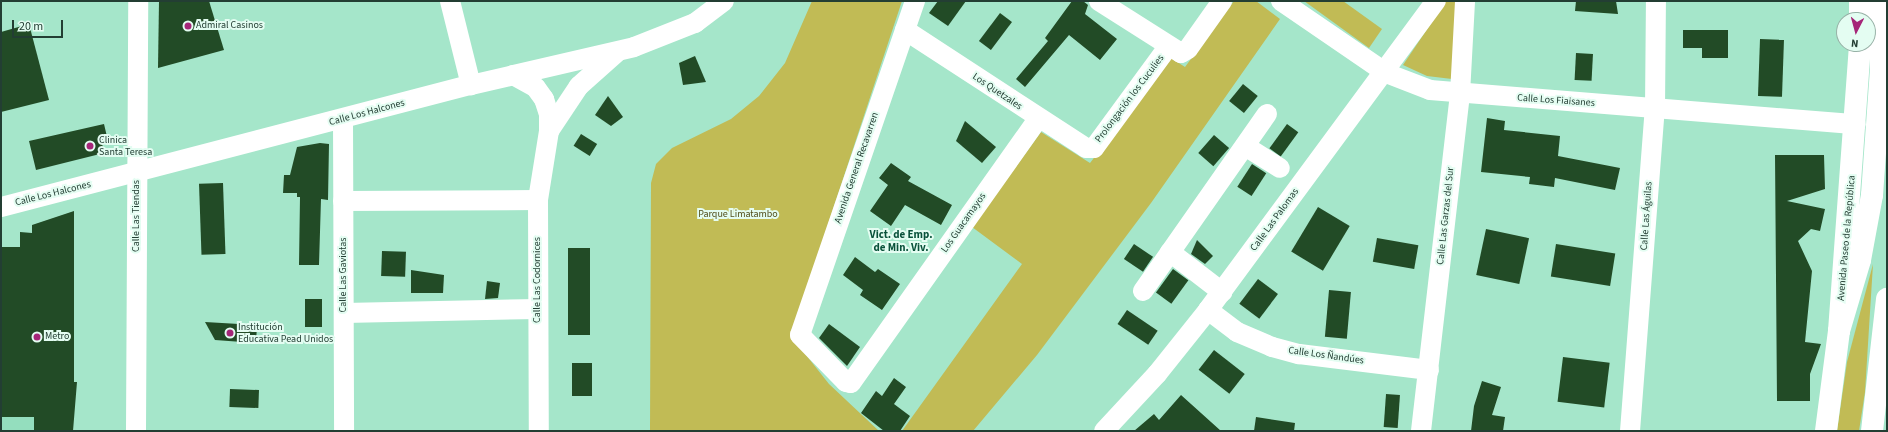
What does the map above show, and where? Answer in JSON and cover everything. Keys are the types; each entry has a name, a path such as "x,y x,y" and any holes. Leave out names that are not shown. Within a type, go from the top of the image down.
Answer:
{"main road":[{"path":"1860,1 1860,12"},
{"path":"1839,331 1860,260 1872,195 1881,70 1880,1"},
{"name":"Avenida Paseo de la República","path":"1826,431 1839,331 1856,124 1860,52"},
{"path":"1872,431 1887,298"}],"street":[{"name":"Calle Las Tiendas","path":"136,431 138,1"},
{"path":"450,1 471,85"},
{"name":"Calle Los Halcones","path":"1,207 137,173 471,85 619,51 679,31 724,1"},
{"name":"Avenida General Recavarren","path":"849,383 800,335 915,1"},
{"path":"1100,1 1168,47 1181,53 1185,51 1222,1"},
{"name":"Calle Los Fiaisanes","path":"1281,1 1386,73 1419,87 1460,94 1856,124"},
{"name":"Calle Las Palomas","path":"1104,431 1152,380 1222,292 1386,73 1436,1"},
{"name":"Calle Las Garzas del Sur","path":"1421,431 1460,94 1465,1"},
{"name":"Calle Las Águilas","path":"1630,431 1656,109 1656,1"},
{"name":"Los Quetzales","path":"905,30 1038,119 1090,149"},
{"name":"Prolongación los Cuculies","path":"1090,149 1168,47"},
{"name":"Calle Las Codornices","path":"549,131 579,86 619,51"},
{"name":"Calle Las Codornices","path":"513,75 531,84 544,99 549,131 538,200 539,431"},
{"path":"1143,291 1267,114"},
{"name":"Calle Las Gaviotas","path":"343,119 344,431"},
{"name":"Los Guacamayos","path":"849,383 1038,119"},
{"path":"1245,146 1280,168"},
{"path":"343,201 538,200"},
{"path":"1170,252 1222,292"},
{"path":"344,313 538,309"},
{"name":"Calle Los Ñandúes","path":"1208,310 1237,332 1272,347 1298,354 1429,370"}],"shaded area":[{"path":"1,417 73,417 73,431 1,431"}],"green space":[{"name":"Parque Limatambo","path":"812,1 902,1 791,336 829,384 879,431 650,431 651,183 656,164 672,148 731,119 759,96 785,63"},
{"path":"1234,1 1256,1 1280,19 1151,203 1037,355 973,431 902,431 1022,264 972,227 1041,132 1090,163 1171,58 1185,67"},
{"path":"1304,1 1343,1 1382,29 1369,48"},
{"path":"1446,1 1458,1 1452,79 1427,76 1403,65"},
{"path":"1873,264 1865,392 1859,431 1837,431 1847,362"}],"building":[{"name":"Admiral Casinos","path":"159,1 209,1 224,50 158,68"},
{"path":"938,1 966,1 948,26 929,13"},
{"path":"1072,1 1083,1 1088,5 1085,14 1117,39 1100,60 1069,35 1025,87 1016,79 1048,41 1045,38"},
{"path":"1576,1 1616,1 1618,14 1575,11"},
{"path":"1000,13 1012,22 991,50 979,41"},
{"path":"29,24 49,100 1,112 1,32"},
{"path":"1683,30 1728,30 1728,58 1702,58 1702,48 1683,48"},
{"path":"1760,39 1784,40 1782,97 1758,96"},
{"path":"1576,53 1593,54 1592,81 1575,80"},
{"path":"695,56 706,82 683,85 679,63"},
{"path":"1243,84 1258,96 1244,113 1229,101"},
{"path":"608,96 623,117 611,126 595,115"},
{"path":"1487,118 1505,121 1504,130 1560,136 1558,156 1620,168 1615,190 1555,178 1554,187 1529,184 1530,177 1481,172"},
{"path":"965,121 996,147 982,163 956,141"},
{"path":"104,124 108,141 102,143 104,153 36,170 29,141"},
{"path":"1287,124 1298,132 1281,156 1269,148"},
{"path":"581,134 597,144 590,156 574,146"},
{"path":"1214,135 1229,148 1213,166 1198,153"},
{"path":"320,143 329,144 328,200 321,199 319,265 299,265 300,197 297,197 297,193 283,193 284,175 290,175 297,147"},
{"path":"1775,155 1824,155 1825,189 1787,201 1825,209 1820,231 1811,229 1798,241 1812,271 1805,342 1821,344 1810,374 1810,401 1777,401"},
{"path":"891,163 911,177 908,181 952,205 941,225 905,205 891,226 870,211 888,185 879,178"},
{"path":"1252,164 1266,173 1252,196 1237,187"},
{"path":"223,183 225,254 201,255 199,184"},
{"path":"1318,207 1350,226 1323,271 1291,252"},
{"name":"Metro","path":"74,211 74,382 77,382 73,431 34,431 34,417 1,417 1,247 20,247 20,232 32,233 32,225"},
{"path":"1486,229 1529,238 1519,284 1476,275"},
{"path":"1377,238 1418,245 1414,269 1373,262"},
{"path":"1197,240 1213,256 1205,264 1191,254"},
{"path":"1134,244 1153,257 1143,272 1124,259"},
{"path":"1556,244 1615,253 1610,286 1551,277"},
{"path":"568,248 590,248 590,335 568,335"},
{"path":"382,251 406,252 405,277 381,276"},
{"path":"855,257 875,272 878,269 900,284 882,310 860,295 863,290 843,275"},
{"path":"1173,269 1188,280 1171,304 1156,292"},
{"path":"411,270 444,275 443,293 411,293"},
{"path":"1258,279 1278,294 1259,319 1239,304"},
{"path":"487,281 500,283 498,298 485,299"},
{"path":"1329,290 1351,292 1347,339 1325,337"},
{"path":"305,299 322,299 322,327 305,327"},
{"path":"1127,310 1158,331 1148,345 1117,324"},
{"path":"205,322 257,325 256,343 215,340"},
{"path":"829,324 860,347 847,366 819,338"},
{"path":"1214,350 1245,374 1229,394 1199,370"},
{"path":"1563,357 1610,363 1604,407 1558,402"},
{"path":"572,363 592,363 592,396 572,396"},
{"path":"894,378 906,387 894,404 910,416 900,431 884,431 861,413 876,391 882,396"},
{"path":"1482,381 1501,387 1492,415 1505,417 1503,431 1471,431 1474,406"},
{"path":"230,389 259,390 258,408 229,407"},
{"path":"1386,394 1400,395 1398,428 1384,427"},
{"path":"1181,395 1221,431 1134,431 1154,414 1159,420"},
{"path":"1256,417 1295,423 1294,431 1254,431"}],"place":[{"name":"Admiral Casinos","path":"188,26"},
{"name":"Clinica Santa Teresa","path":"90,146"},
{"name":"Institución Educativa Pead Unidos","path":"230,333"},
{"name":"Metro","path":"37,337"}],"district":[{"name":"Vict. de Emp. de Min. Viv.","path":"901,242"}]}
